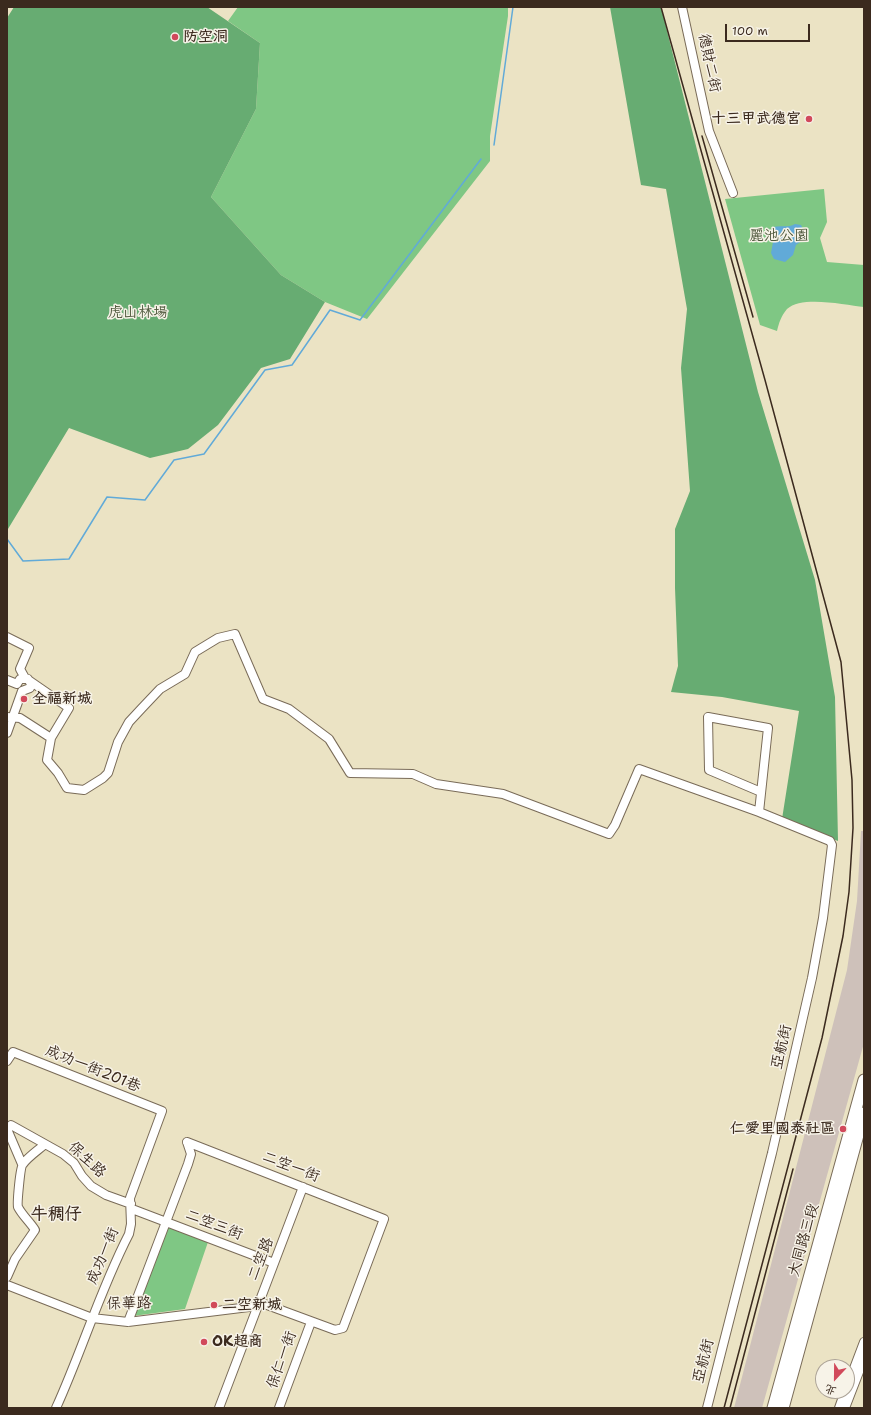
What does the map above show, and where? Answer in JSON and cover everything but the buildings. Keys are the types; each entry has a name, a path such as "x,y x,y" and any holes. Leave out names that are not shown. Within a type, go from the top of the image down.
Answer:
{"main road":[{"name":"大同路三段","path":"773,1408 864,1080"},
{"name":"大同路三段","path":"783,1408 864,1113"}],"street":[{"name":"德財二街","path":"682,7 709,130 733,193"},
{"name":"亞航街","path":"51,738 47,760 58,773 67,788 84,790 108,772 118,742 129,722 160,689 185,674 195,652 218,638 235,634 263,699 289,710 329,739 350,772 413,774 436,784 503,794 609,834 615,825 639,769 759,812 830,841 832,845 823,918 814,970 772,1153 707,1408"},
{"path":"7,637 29,648 20,669 31,684 25,691 10,717 7,733"},
{"path":"10,717 20,718 51,738 69,708 26,678 20,679 17,684"},
{"path":"7,680 17,684 18,689 25,691"},
{"path":"759,812 768,728 708,717 709,770 761,792"},
{"name":"成功一街201巷","path":"7,1061 13,1052 162,1111"},
{"name":"成功一街","path":"56,1408 92,1318 129,1234 132,1206 130,1198 162,1111"},
{"name":"保生路","path":"7,1129 11,1124 44,1145 63,1154 74,1163 82,1176 91,1186 106,1195 167,1222"},
{"path":"7,1129 22,1164"},
{"name":"二空一街","path":"167,1222 190,1159 190,1150 187,1142 384,1218"},
{"path":"7,1276 15,1259 35,1230 18,1206 17,1201 20,1190 19,1171 22,1164 44,1145"},
{"name":"二空路","path":"219,1408 303,1187"},
{"name":"保華路","path":"7,1285 92,1318 128,1322 258,1304 334,1330 343,1328 384,1218"},
{"path":"128,1322 167,1222"},
{"name":"二空三街","path":"167,1222 274,1263"},
{"name":"保仁一街","path":"279,1408 311,1322"},
{"path":"855,1366 864,1342"},
{"path":"845,1408 864,1359"}],"shaded area":[{"path":"861,831 864,831 864,1043 762,1408 734,1408 847,970 857,901"}],"green space":[{"name":"虎山林場","path":"14,7 207,7 260,43 256,109 211,197 281,275 325,302 290,359 261,368 218,425 188,449 150,458 69,428 8,529 7,18"},
{"path":"238,7 508,7 508,16 490,136 490,161 367,319 325,302 281,275 211,197 256,109 260,43 228,21"},
{"path":"610,7 661,7 758,392 815,580 835,697 838,841 782,819 799,711 722,697 671,692 678,666 675,588 675,529 690,491 681,368 687,309 666,189 641,185"},
{"name":"麗池公園","path":"824,189 827,222 820,238 827,262 864,265 864,307 824,302 803,302 787,309 780,320 777,331 760,325 725,199"},
{"path":"168,1226 208,1242 185,1309 133,1316"}],"water":[{"path":"795,224 801,225 804,231 804,239 796,245 793,255 785,262 774,259 771,253 773,242 770,238 773,227 790,226"}],"waterway":[{"path":"494,145 513,7"},
{"path":"7,539 23,561 69,559 107,497 145,500 174,460 204,454 265,370 292,365 330,310 360,320 481,159"}],"railway":[{"path":"661,7 765,380 841,662 852,780 853,828 849,892 843,936 822,1038 724,1408"},
{"path":"702,136 753,317"},
{"path":"730,1408 793,1169"}],"place":[{"name":"防空洞","path":"175,37"},
{"name":"十三甲武德宮","path":"809,119"},
{"name":"全福新城","path":"24,699"},
{"name":"仁愛里國泰社區","path":"843,1129"},
{"name":"二空新城","path":"214,1305"},
{"name":"OK超商","path":"204,1342"}],"district":[{"name":"牛稠仔","path":"56,1215"}]}
